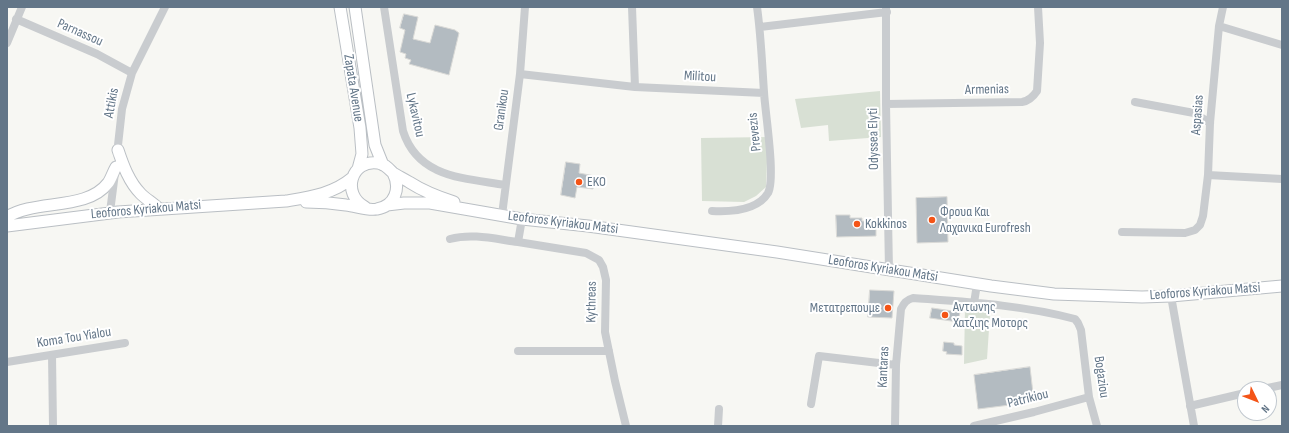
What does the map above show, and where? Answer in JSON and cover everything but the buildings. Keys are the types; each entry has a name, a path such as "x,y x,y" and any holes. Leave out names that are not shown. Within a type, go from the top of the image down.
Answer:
{"main road":[{"name":"Zapata Avenue","path":"340,7 360,128 362,154 355,173"},
{"name":"Zapata Avenue","path":"355,7 375,145 383,165"},
{"path":"118,150 124,168 134,186 158,208"},
{"name":"Leoforos Kyriakou Matsi","path":"7,226 110,212 286,201 308,198 329,192 345,184 355,173 370,163 383,165 389,168 393,173 420,189 486,212"},
{"path":"7,217 22,210 68,202 92,195 101,190 108,183 116,167"},
{"path":"355,173 351,190 356,200 365,208"},
{"path":"387,205 392,201 397,190 396,178 393,173"},
{"name":"Leoforos Kyriakou Matsi","path":"286,201 329,203 376,209 387,205 404,203 430,203 522,219 588,226 777,252 978,284 1054,294 1142,297 1171,296 1282,286"}],"street":[{"path":"7,42 22,7"},
{"name":"Attikis","path":"110,212 122,109 132,73 166,7"},
{"name":"Lykavitou","path":"384,7 403,131 412,151 426,164 443,173 505,185"},
{"name":"Granikou","path":"502,215 520,74 525,7"},
{"path":"632,7 635,87"},
{"name":"Prevezis","path":"712,211 729,212 748,207 761,200 769,190 771,184 760,27 757,7"},
{"name":"Armenias","path":"886,104 1028,101 1037,91 1040,43 1038,7"},
{"name":"Aspasias","path":"1122,232 1185,233 1195,230 1200,225 1203,216 1208,175 1210,123 1219,26 1223,7"},
{"path":"760,27 887,9"},
{"name":"Odyssea Elyti","path":"887,9 886,104 889,270"},
{"name":"Parnassou","path":"16,19 97,54 132,73"},
{"path":"1219,26 1282,45"},
{"name":"Militou","path":"520,74 635,87 764,93"},
{"path":"1135,102 1194,113 1210,123"},
{"path":"1208,175 1282,179"},
{"path":"518,242 522,219"},
{"name":"Kythreas","path":"450,239 475,236 518,242 579,251 594,256 599,260 603,267 606,280 605,332 626,426"},
{"path":"974,303 978,284"},
{"path":"1171,296 1194,426"},
{"name":"Kantaras","path":"895,426 896,366 900,309 904,302 913,298 974,303"},
{"name":"Bogaziou","path":"974,303 1037,311 1075,319 1081,330 1089,397 1097,426"},
{"name":"Koma Tou Yialou","path":"7,362 125,343"},
{"path":"518,351 609,351"},
{"path":"52,354 53,426"},
{"path":"811,404 819,356 896,366"},
{"path":"1190,406 1237,395"},
{"name":"Patrikiou","path":"974,426 1089,397"},
{"path":"718,426 719,409"}],"shaded area":[{"path":"880,91 881,137 829,141 828,125 801,128 795,99"},
{"path":"768,137 766,187 756,196 744,202 702,201 701,138"},
{"path":"965,307 990,314 987,359 964,364"}],"place":[{"name":"EKO","path":"579,182"},
{"name":"Φρουα Και Λαχανικα Eurofresh","path":"932,220"},
{"name":"Kokkinos","path":"857,224"},
{"name":"Μετατρεπουμε","path":"888,308"},
{"name":"Αντωνης Χατζιης Μοτορς","path":"945,315"}]}
